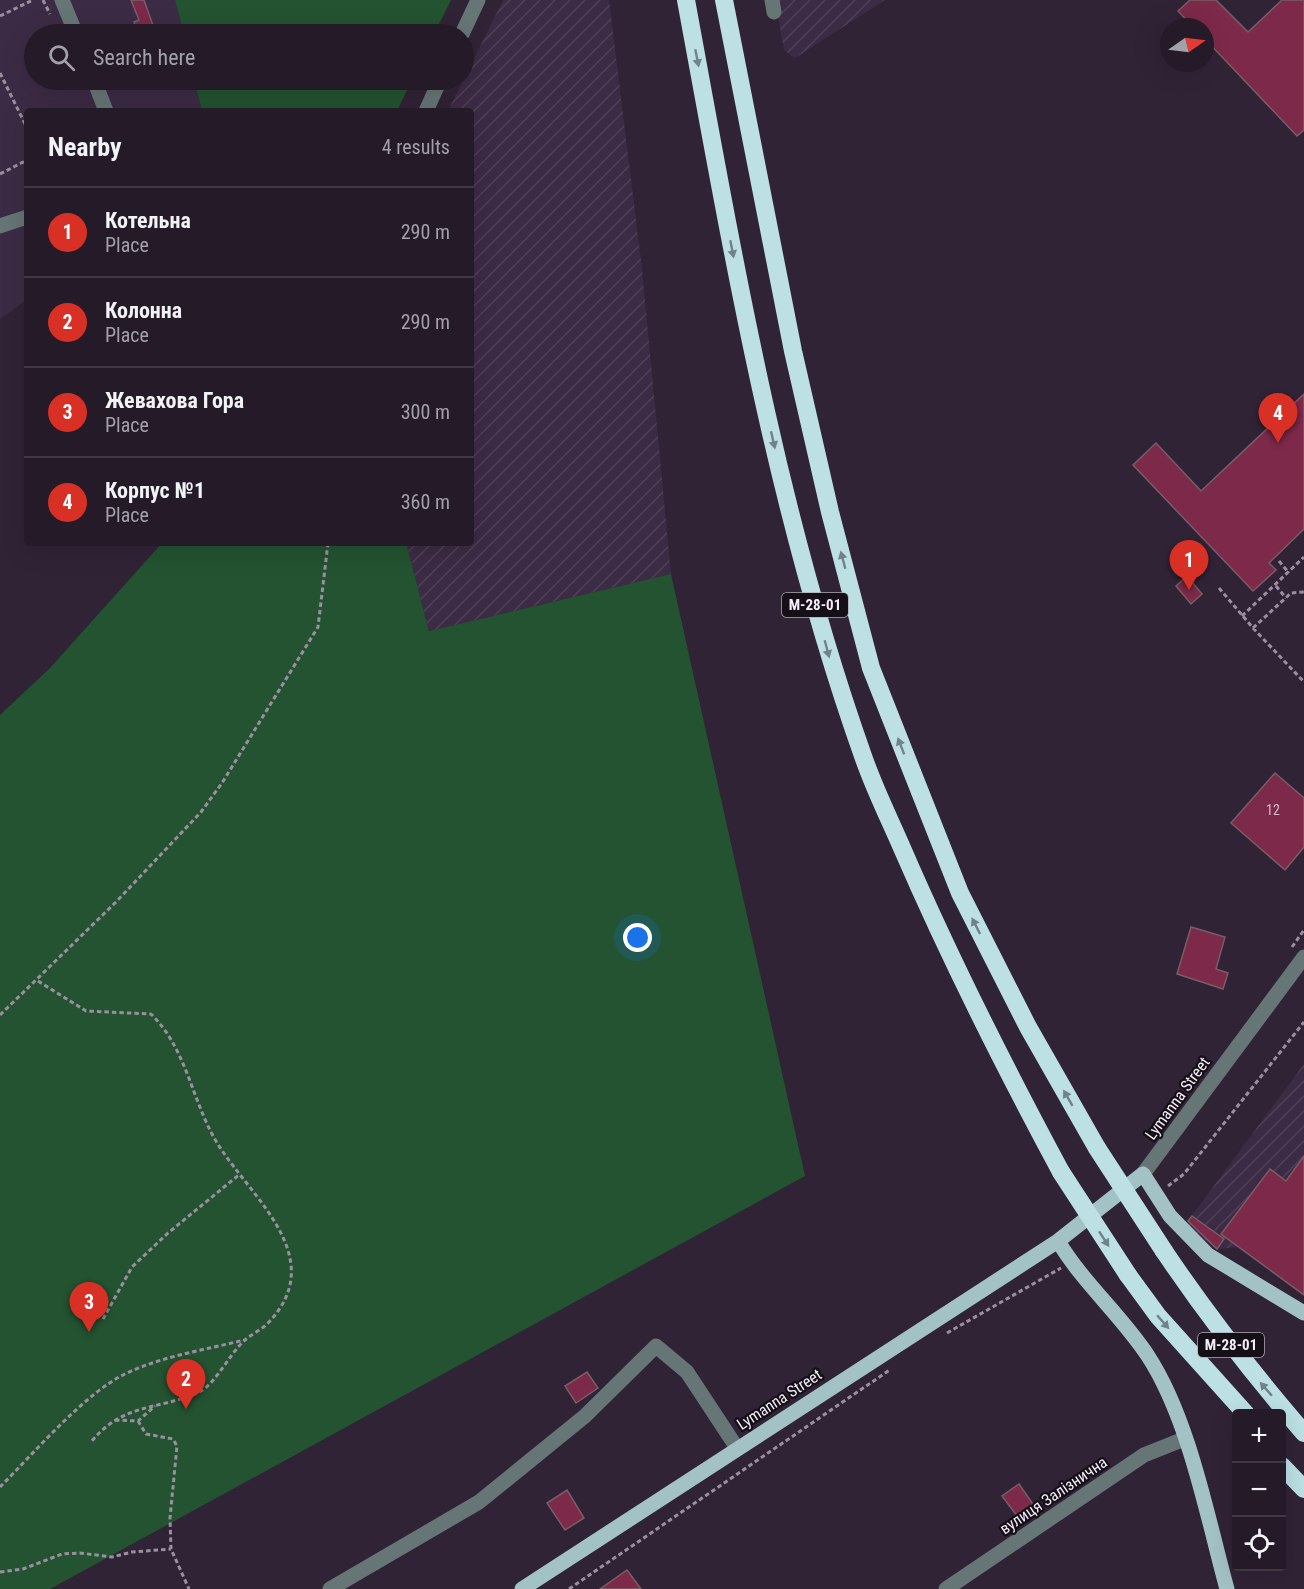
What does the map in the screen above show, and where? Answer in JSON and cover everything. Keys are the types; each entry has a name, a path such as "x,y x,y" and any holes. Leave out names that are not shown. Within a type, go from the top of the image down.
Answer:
{"highway":[{"name":"М-28-01","path":"686,0 750,345 789,510 831,662 864,760 924,900 987,1035 1060,1172 1158,1316 1242,1409"},
{"name":"М-28-01","path":"724,0 793,351 830,512 871,668 960,893 1028,1027 1097,1148 1198,1301 1246,1365 1304,1433"},
{"path":"1225,1391 1237,1409"},
{"path":"1286,1455 1304,1474"},
{"path":"1286,1471 1304,1489"}],"main road":[{"path":"1143,1174 1170,1216 1208,1256 1304,1313"},
{"name":"Lymanna Street","path":"522,1589 1058,1241 1143,1174"},
{"path":"1058,1241 1071,1262 1148,1356 1166,1389 1184,1438 1227,1589"}],"street":[{"path":"62,0 72,24"},
{"path":"467,24 478,0"},
{"path":"98,90 105,108"},
{"path":"427,108 435,90"},
{"path":"0,226 24,218"},
{"name":"Lymanna Street","path":"1143,1174 1297,953"},
{"path":"330,1589 479,1502 585,1416 656,1346 687,1372 737,1448"},
{"name":"вулиця Залізнична","path":"946,1589 1144,1455 1184,1438"}],"path":[{"path":"0,16 33,0"},
{"path":"0,73 24,122"},
{"path":"0,174 24,162"},
{"path":"0,1015 38,981 194,820 222,783 318,627 328,546"},
{"path":"1242,616 1304,557"},
{"path":"1279,561 1289,573"},
{"path":"1276,586 1286,598"},
{"path":"1218,588 1304,682"},
{"path":"1253,628 1291,593 1303,594"},
{"path":"1297,953 1304,930"},
{"path":"38,981 63,999 86,1011 151,1014 166,1028 182,1058 204,1117 219,1145 279,1228 292,1264 290,1289 269,1323 245,1339 202,1391 134,1410 115,1420 91,1442"},
{"path":"1156,1194 1184,1174 1304,1022"},
{"path":"103,1319 132,1267 168,1233 240,1174"},
{"path":"942,1335 1053,1272"},
{"path":"0,1487 98,1391 125,1374 163,1360 245,1339"},
{"path":"568,1589 893,1368"},
{"path":"115,1420 138,1421 155,1406"},
{"path":"138,1421 146,1434 172,1439 177,1446 170,1518 171,1549 189,1589"},
{"path":"0,1572 23,1569 62,1554 80,1553 104,1558 171,1549"}],"shaded area":[{"path":"0,0 175,0 181,24 24,24 24,90 197,90 201,108 24,108 24,302 0,319"},
{"path":"503,0 609,0 642,269 671,574 429,631 407,546 474,546 474,108 449,108 458,90 474,90 474,59"},
{"path":"775,0 885,0 795,58 784,50"},
{"path":"1304,1064 1304,1295 1239,1247 1217,1249 1185,1225"}],"green space":[{"path":"175,0 451,0 439,24 181,24"},
{"path":"197,90 407,90 398,108 201,108"},
{"path":"159,546 407,546 429,631 671,574 805,1176 50,1589 0,1589 0,715 50,668"}],"building":[{"path":"131,0 144,0 152,24 135,24 134,22 139,20"},
{"path":"1190,0 1216,0 1248,32 1282,0 1304,0 1304,130 1297,136 1214,48 1214,18 1185,18 1178,11"},
{"path":"1304,394 1304,529 1269,563 1276,570 1253,591 1133,465 1156,443 1201,491"},
{"path":"1187,576 1202,594 1191,604 1176,586"},
{"path":"1275,773 1304,798 1304,847 1285,870 1231,823"},
{"path":"1191,927 1225,937 1216,969 1228,973 1223,989 1177,974"},
{"path":"1304,1156 1304,1295 1221,1234 1270,1169 1286,1181"},
{"path":"1192,1216 1224,1239 1217,1249 1188,1221"},
{"path":"587,1372 598,1388 576,1403 565,1386"},
{"path":"1019,1484 1033,1504 1017,1516 1002,1496"},
{"path":"567,1490 584,1518 565,1530 547,1503"},
{"path":"627,1570 641,1589 600,1589"}],"place":[{"name":"Корпус №1","path":"1278,443"},
{"name":"Котельна","path":"1189,590"},
{"name":"Жевахова Гора","path":"89,1332"},
{"name":"Колонна","path":"186,1409"}]}
